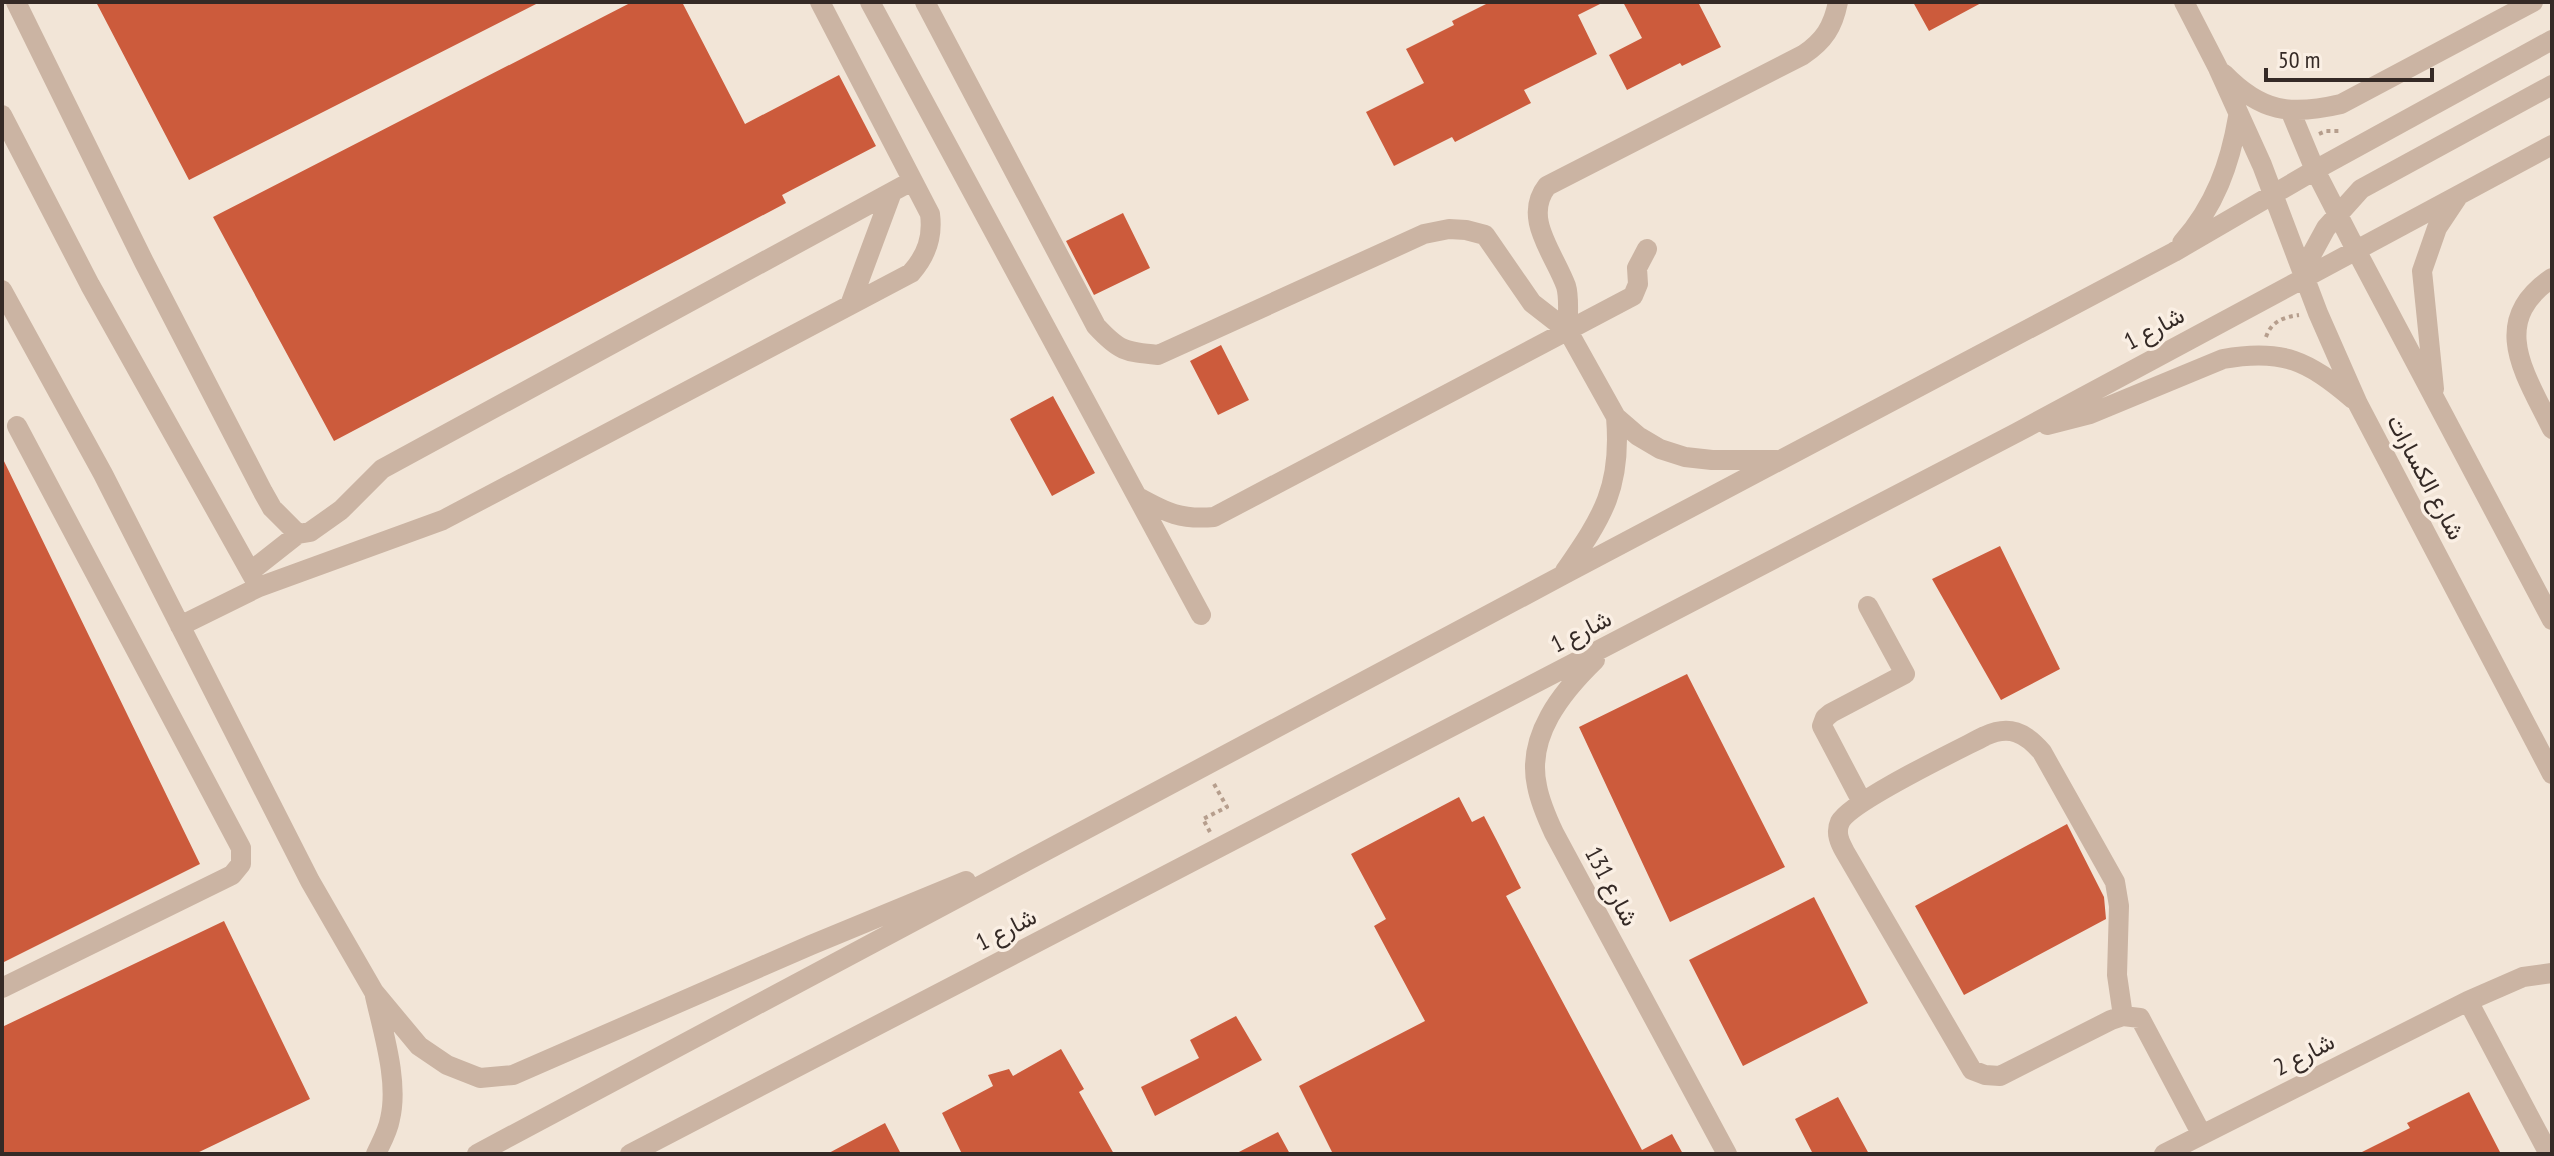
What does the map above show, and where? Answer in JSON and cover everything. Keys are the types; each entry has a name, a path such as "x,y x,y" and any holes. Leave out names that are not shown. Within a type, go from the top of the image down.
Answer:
{"street":[{"path":"16,2 144,262 263,492 272,508 298,534"},
{"path":"255,579 443,520 911,273 926,252 932,227 930,214 820,2"},
{"path":"870,2 1201,615"},
{"path":"925,2 1096,326 1114,346 1134,353 1158,355 1424,234 1449,229 1485,235 1532,303 1568,331"},
{"path":"1568,331 1567,289 1537,216 1537,199 1547,186 1803,55 1822,42 1835,19 1838,2"},
{"path":"2184,2 2218,68 2274,194"},
{"path":"2218,68 2241,92 2258,102 2290,110 2317,110 2341,104 2533,2"},
{"name":"شارع 1","path":"477,1154 2174,252 2315,170 2552,40"},
{"path":"2304,276 2316,244 2354,195 2373,181 2552,85"},
{"name":"شارع الكسارات","path":"2290,110 2315,170 2356,250 2552,620"},
{"path":"2,115 90,285 255,579"},
{"path":"2174,252 2194,229 2221,181 2233,147 2238,117"},
{"name":"شارع 1","path":"630,1154 2016,433 2552,145"},
{"path":"180,626 255,579 298,534 310,532 341,510 360,494 373,476 392,463 912,181"},
{"path":"850,305 892,192"},
{"name":"شارع الكسارات","path":"2274,194 2318,313 2358,404 2552,774"},
{"path":"2436,405 2424,315 2422,271 2437,228 2460,195"},
{"path":"1138,497 1170,515 1192,519 1214,517 1633,296 1638,284 1637,268 1647,249"},
{"path":"2552,278 2539,287 2524,306 2516,328 2515,345 2552,429"},
{"path":"2,290 103,474 310,881 374,992 419,1046 447,1065 480,1078 513,1075 1077,835"},
{"name":"شارع 1","path":"1568,331 1616,417 1638,436 1660,449 1685,457 1780,460"},
{"path":"2016,433 2090,414 2223,359 2260,355 2297,361 2323,373 2358,404"},
{"name":"شارع 1","path":"1563,575 1595,528 1609,499 1619,446 1616,417"},
{"path":"2,988 232,875 241,864 241,848 17,426"},
{"path":"1862,802 1822,726 1831,713 1905,674 1868,606"},
{"name":"شارع 131","path":"1610,645 1568,687 1551,712 1538,750 1536,782 1554,833 1727,1154"},
{"path":"2123,1016 2117,975 2119,906 2115,882 2042,752 2032,740 2008,729 1998,730 1862,802 1841,820 1838,838 1972,1070 2000,1076 2123,1016 2140,1018 2202,1135"},
{"path":"2549,1154 2468,1001 2523,977 2552,973"},
{"path":"374,992 389,1057 391,1095 391,1118 376,1154"},
{"name":"شارع 2","path":"2164,1154 2468,1001"}],"path":[{"path":"2260,355 2269,329 2276,322 2286,317 2318,313"},
{"path":"1205,766 1227,807 1203,819 1219,848"}],"building":[{"path":"96,2 540,2 189,180"},
{"path":"632,2 682,2 745,124 839,75 876,146 782,195 786,203 334,441 213,217"},
{"path":"1490,2 1604,2 1578,15 1597,54 1524,90 1531,103 1455,142 1452,137 1394,166 1366,112 1424,83 1406,49 1454,25 1452,21"},
{"path":"1623,2 1698,2 1721,47 1682,66 1680,63 1627,90 1609,55 1642,38"},
{"path":"1913,2 1983,2 1929,31"},
{"path":"1123,213 1150,268 1094,295 1066,241"},
{"path":"1221,345 1249,400 1218,415 1190,361"},
{"path":"1053,396 1095,473 1052,496 1010,419"},
{"path":"2,457 200,864 2,963"},
{"path":"2000,546 2060,669 2001,700 1932,579"},
{"path":"1687,674 1785,867 1670,922 1579,727"},
{"path":"1459,797 1472,822 1484,816 1496,839 1521,888 1506,896 1642,1150 1672,1134 1683,1154 1333,1154 1299,1086 1425,1021 1374,926 1386,919 1351,854"},
{"path":"2067,824 2104,897 2106,919 1964,995 1915,906"},
{"path":"1814,897 1868,1003 1743,1066 1689,960"},
{"path":"224,921 310,1099 195,1154 2,1154 2,1027"},
{"path":"1236,1016 1262,1060 1155,1116 1141,1087 1199,1058 1190,1040"},
{"path":"1061,1049 1084,1089 1079,1092 1114,1154 962,1154 942,1113 993,1086 988,1075 1009,1069 1013,1076"},
{"path":"2469,1092 2501,1154 2358,1154 2410,1128 2407,1123"},
{"path":"1838,1097 1869,1154 1813,1154 1795,1119"},
{"path":"885,1123 901,1154 827,1154"},
{"path":"1278,1132 1290,1154 1235,1154"}]}
